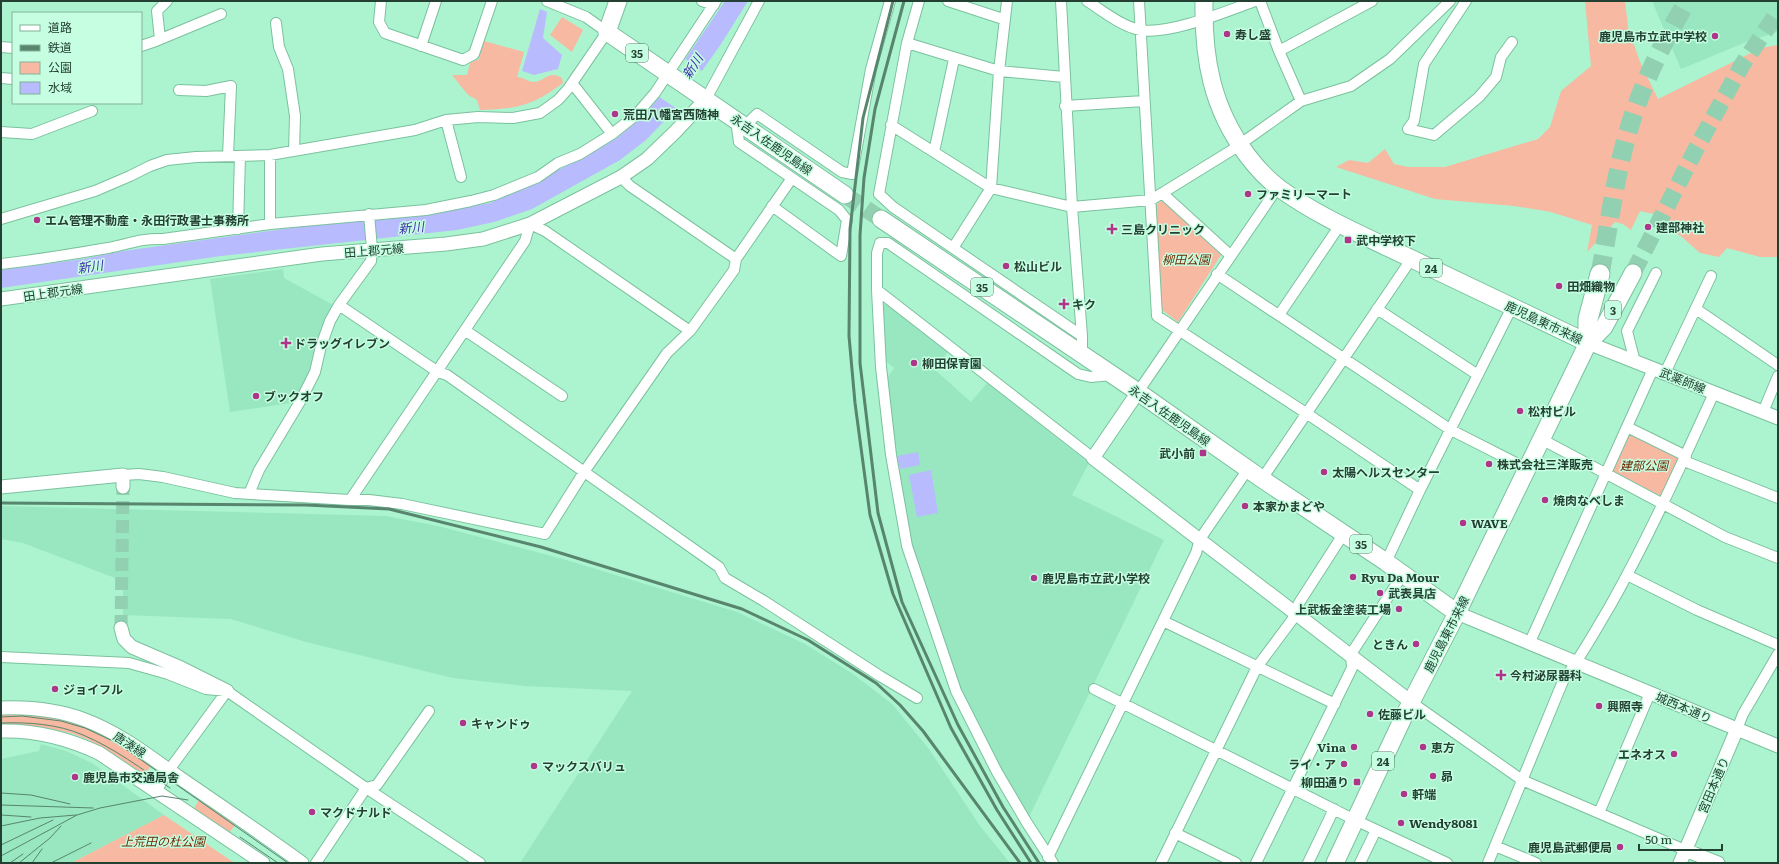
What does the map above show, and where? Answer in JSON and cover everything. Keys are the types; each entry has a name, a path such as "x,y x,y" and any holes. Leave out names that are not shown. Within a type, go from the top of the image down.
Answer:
{"highway":[{"name":"3","path":"1588,342 1588,319 1600,274"}],"main road":[{"path":"607,32 618,1"},
{"name":"鹿児島東市来線","path":"1204,1 1204,41 1209,75 1223,116 1239,144 1255,166 1278,187 1340,225 1588,342 1457,613 1411,702 1356,820"},
{"name":"永吉入佐鹿児島線","path":"607,32 845,194"},
{"name":"永吉入佐鹿児島線","path":"881,219 1082,356 1138,392 1262,479 1386,562 1457,613"},
{"name":"3","path":"1588,342 1604,327 1632,273"},
{"name":"24","path":"1335,863 1356,820"}],"street":[{"path":"160,39 157,11 167,1"},
{"path":"382,1 379,22 385,33 463,60 474,54 492,1"},
{"path":"421,46 436,1"},
{"path":"1,219 95,191 150,166 167,160 270,155 416,130 446,120 478,116 513,118 540,113 558,100 572,83 607,32 586,17 547,1"},
{"path":"1,264 111,247 134,240 151,238 163,239 270,224 426,210 494,195 538,177 558,163 580,154 612,134 636,115 656,93 667,73 715,3 702,1"},
{"path":"706,99 758,1"},
{"path":"772,206 841,256 847,220 839,210 740,142 741,123 757,114 842,172 852,174 871,69 890,1"},
{"path":"919,1 907,43 879,194 893,208 1082,336"},
{"path":"948,1 1004,19"},
{"path":"953,248 991,188 999,71 1007,1"},
{"path":"1061,1 1065,106 1082,336 1082,356"},
{"path":"1087,1 1125,25 1140,30 1160,31 1255,1"},
{"path":"1139,1 1157,316 1306,413 1420,490"},
{"path":"1260,1 1279,51 1301,101"},
{"path":"1279,51 1372,1"},
{"path":"1466,1 1424,64 1414,121 1408,129 1434,136 1483,92 1496,77 1501,56 1512,42"},
{"path":"891,125 991,188 1072,206 1151,200 1239,144 1301,101 1351,86 1390,59 1446,3"},
{"path":"142,46 221,14"},
{"path":"276,23 279,46 288,70 295,116 294,151"},
{"path":"907,43 954,59 999,71 1064,77"},
{"path":"1,47 12,48"},
{"path":"934,152 954,59"},
{"path":"1,78 12,79"},
{"path":"572,83 612,134"},
{"path":"179,90 206,91 231,86 228,156"},
{"name":"田上郡元線","path":"1,299 322,254 446,244 484,239 530,224 621,176 647,159 672,136 706,99"},
{"path":"1065,106 1144,101"},
{"path":"1,132 32,134 92,111"},
{"path":"446,120 461,177"},
{"path":"270,155 270,224"},
{"path":"238,229 240,156"},
{"path":"621,176 630,186 736,259"},
{"path":"1,487 123,481 139,474 235,493 369,500 402,504 545,534 584,472 667,353 690,331 734,270 736,259 792,178"},
{"path":"1093,458 1178,330 1278,187"},
{"path":"1162,193 1230,255"},
{"path":"249,494 262,463 301,400 315,372 321,346 328,327 339,305 371,261 372,249 369,214"},
{"path":"350,500 466,331 525,241 530,224 545,231 690,331"},
{"path":"1280,315 1340,225"},
{"path":"1051,860 997,772 956,691 907,546 891,455 881,367 877,290 877,253 880,243 888,243 1078,374 1091,378 1111,375"},
{"path":"1262,479 1412,258"},
{"path":"1635,362 1627,331 1656,272"},
{"path":"1217,274 1451,430 1526,468"},
{"path":"1665,373 1711,276"},
{"path":"877,290 1294,613 1351,654 1411,702 1522,780 1718,863"},
{"path":"339,305 438,372 447,375 720,567 725,578 917,698"},
{"path":"1386,562 1420,490 1512,307"},
{"path":"1377,308 1478,375"},
{"path":"1696,309 1778,365"},
{"path":"466,331 562,396"},
{"name":"武薬師線","path":"1588,342 1778,418"},
{"path":"1529,644 1653,369"},
{"path":"1764,412 1778,376"},
{"path":"1488,863 1563,680 1577,664 1627,575 1685,458 1714,393"},
{"path":"1627,428 1685,458 1778,498"},
{"path":"1541,438 1605,474 1725,537 1778,558"},
{"path":"1051,860 1196,553 1200,539 1248,469"},
{"path":"1161,863 1217,751 1256,667 1292,620 1299,603 1344,533"},
{"path":"1256,863 1352,668 1351,654 1403,574"},
{"path":"1627,575 1697,610 1778,645"},
{"name":"城西本通り","path":"1457,613 1778,746"},
{"path":"1163,621 1334,704"},
{"path":"121,628 124,639 132,647 181,668 227,691 366,788 480,863"},
{"path":"1737,729 1743,714 1778,654"},
{"path":"1,657 129,663 168,674 206,689 227,691"},
{"path":"1094,690 1376,830 1447,863"},
{"path":"156,791 169,770 227,691"},
{"path":"1599,813 1650,692"},
{"name":"唐湊線","path":"1,708 22,708 58,712 83,719 107,729 169,770 302,863"},
{"path":"316,863 366,788 377,785 428,711"},
{"name":"宮田本通り","path":"1680,863 1737,729"},
{"name":"唐湊線","path":"1,731 20,731 54,735 80,744 99,753 262,863"},
{"path":"1308,863 1334,809"},
{"path":"1360,863 1376,830"},
{"path":"1176,833 1236,863"},
{"path":"1495,846 1536,863"}],"shaded area":[{"name":"鹿児島市立武中学校","path":"1652,1 1778,1 1778,32 1751,40 1681,69"},
{"path":"283,269 284,278 335,306 325,324 303,390 297,402 230,412 210,279"},
{"name":"鹿児島市立武小学校","path":"886,303 948,352 934,369 971,402 987,383 1089,463 1072,495 1164,540 1028,819 988,747 960,687 933,614 911,542 890,424 885,381 894,368 883,359 881,306"},
{"path":"1,506 386,516 438,526 563,559 737,612 805,644 853,674 892,704 929,749 980,826 1010,863 520,863 632,691 525,686 453,678 306,642 231,619 123,615 123,581 23,543 1,539"},
{"path":"41,744 66,751 92,763 164,815 71,863 1,863 1,759 39,751"}],"green space":[{"path":"1585,1 1625,1 1628,27 1640,62 1658,99 1761,48 1778,45 1778,257 1760,257 1727,248 1719,257 1700,253 1682,237 1667,227 1658,215 1640,211 1631,230 1623,224 1615,222 1587,252 1592,225 1551,212 1514,206 1435,199 1336,167 1349,160 1368,163 1385,149 1394,164 1408,167 1445,167 1538,139 1550,127 1561,91 1591,66"},
{"path":"562,17 583,30 572,52 550,35"},
{"path":"484,41 524,52 517,77 536,82 553,75 562,78 563,83 542,97 524,105 504,109 480,110 477,100 468,95 452,75 467,75 470,63 479,59"},
{"name":"柳田公園","path":"1162,200 1221,255 1178,322 1162,310 1155,206"},
{"name":"建部公園","path":"1629,434 1678,458 1661,496 1610,471"},
{"path":"1,714 45,716 78,723 105,735 151,766 144,775 100,746 84,738 64,731 32,727 1,726"},
{"path":"199,800 236,824 229,833 193,810"},
{"name":"上荒田の杜公園","path":"164,815 233,862 71,863"}],"water":[{"name":"新川","path":"725,1 748,1 721,44 673,112 646,140 620,160 532,209 494,222 457,230 221,256 1,288 1,270 83,259 123,251 305,226 428,214 490,203 585,157 617,138 642,118 658,99"},
{"path":"540,9 547,12 543,38 562,55 558,69 534,75 522,71"},
{"path":"918,452 920,465 900,469 897,456"},
{"path":"931,470 938,513 917,517 909,475"}],"pier":[{"path":"684,58 703,72 677,109 658,96"}],"tunnel":[{"path":"1600,274 1622,153 1634,113 1658,56 1687,1"},
{"path":"1633,273 1696,149 1742,65 1778,12"},
{"path":"845,195 881,219"},
{"path":"121,628 123,487"}],"tram line":[{"path":"1,717 22,716 61,721 85,728 117,743 288,863"},
{"path":"1,723 43,724 73,731 117,752 170,788"},
{"path":"1,793 31,795 70,804"},
{"path":"1,856 77,815 100,808 162,796 188,800"},
{"path":"1,805 93,808"},
{"path":"1,815 31,817"},
{"path":"1,826 40,818 76,815"},
{"path":"1,845 53,820"},
{"path":"19,863 50,838 61,826"},
{"path":"240,837 278,863"},
{"path":"51,863 91,843"},
{"path":"32,863 42,849"},
{"path":"10,863 23,854"}],"railway":[{"path":"893,1 863,118 850,229 849,336 855,403 870,515 893,594 951,728 997,810 1031,863"},
{"path":"904,1 875,109 864,178 860,235 860,363 878,513 902,602 958,725 1003,807 1039,863"},
{"path":"1,503 306,505 389,509 541,547 742,609 808,640 876,683 900,705 923,731 1020,863"}],"place":[{"name":"寿し盛","path":"1227,34"},
{"name":"鹿児島市立武中学校","path":"1715,36"},
{"name":"荒田八幡宮西随神","path":"615,114"},
{"name":"ファミリーマート","path":"1248,194"},
{"name":"エム管理不動産・永田行政書士事務所","path":"37,220"},
{"name":"建部神社","path":"1648,227"},
{"name":"三島クリニック","path":"1112,229"},
{"name":"武中学校下","path":"1348,240"},
{"name":"松山ビル","path":"1006,266"},
{"name":"田畑織物","path":"1559,286"},
{"name":"キク","path":"1064,304"},
{"name":"ドラッグイレブン","path":"286,343"},
{"name":"柳田保育園","path":"914,363"},
{"name":"ブックオフ","path":"256,396"},
{"name":"松村ビル","path":"1520,411"},
{"name":"武小前","path":"1203,453"},
{"name":"株式会社三洋販売","path":"1489,464"},
{"name":"太陽ヘルスセンター","path":"1324,472"},
{"name":"焼肉なべしま","path":"1545,500"},
{"name":"本家かまどや","path":"1245,506"},
{"name":"WAVE","path":"1463,523"},
{"name":"Ryu Da Mour","path":"1353,577"},
{"name":"鹿児島市立武小学校","path":"1034,578"},
{"name":"武表具店","path":"1380,593"},
{"name":"上武板金塗装工場","path":"1399,609"},
{"name":"ときん","path":"1416,644"},
{"name":"今村泌尿器科","path":"1501,675"},
{"name":"ジョイフル","path":"55,689"},
{"name":"興照寺","path":"1599,706"},
{"name":"佐藤ビル","path":"1370,714"},
{"name":"キャンドゥ","path":"463,723"},
{"name":"Vina","path":"1354,747"},
{"name":"恵方","path":"1423,747"},
{"name":"エネオス","path":"1674,754"},
{"name":"ライ・ア","path":"1344,764"},
{"name":"マックスバリュ","path":"534,766"},
{"name":"昴","path":"1433,776"},
{"name":"鹿児島市交通局舎","path":"75,777"},
{"name":"柳田通り","path":"1357,782"},
{"name":"軒端","path":"1404,794"},
{"name":"マクドナルド","path":"312,812"},
{"name":"Wendy8081","path":"1401,823"},
{"name":"鹿児島武郵便局","path":"1620,847"}]}
